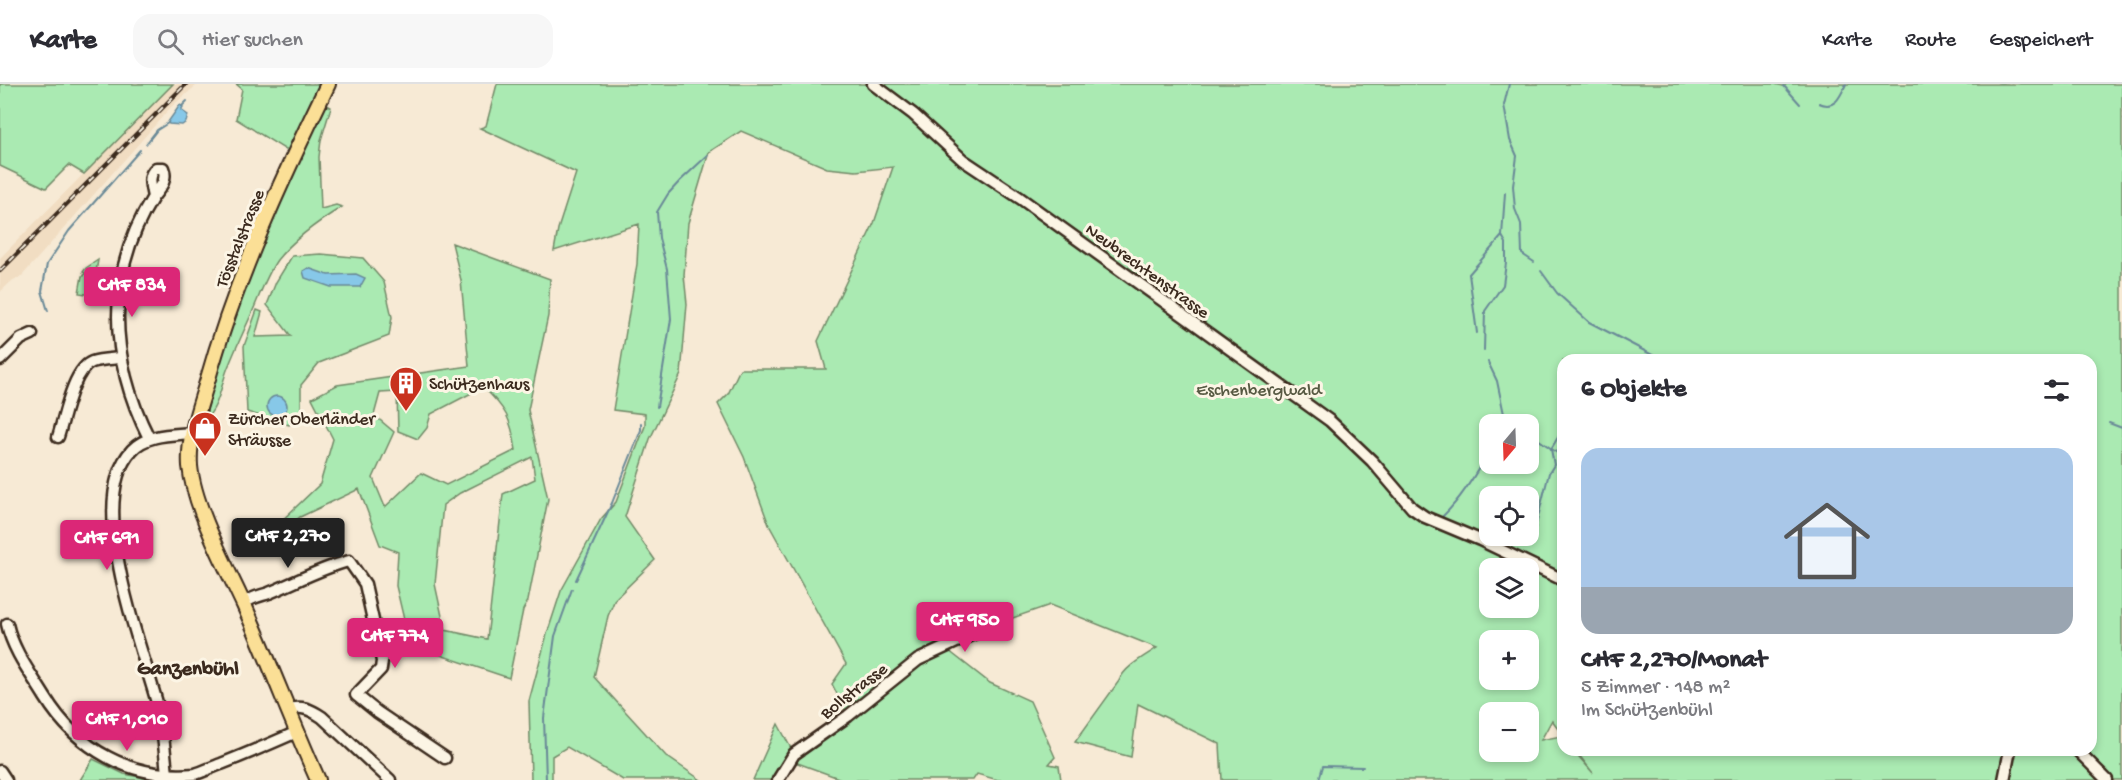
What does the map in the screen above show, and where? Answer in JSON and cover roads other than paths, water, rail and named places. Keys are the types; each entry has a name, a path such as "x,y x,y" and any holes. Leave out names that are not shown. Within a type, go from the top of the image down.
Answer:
{"main road":[{"name":"Tösstalstrasse","path":"318,780 215,541 190,467 192,433 217,346 245,268 277,192 328,84"}],"street":[{"name":"Neubrechtenstrasse","path":"873,84 913,114 963,160 1020,198 1330,421 1365,453 1420,515 1480,540 1557,577"},
{"path":"149,438 137,414 120,357 117,318 122,272 130,243 139,220 153,197"},
{"path":"0,360 21,339 32,334"},
{"path":"58,437 77,377 83,368 92,362 120,357"},
{"path":"167,775 164,738 149,674 125,593 112,521 116,484 132,450 149,438 192,433"},
{"path":"243,604 330,566 349,561 365,584 382,661 381,669 356,695 445,758"},
{"path":"6,624 9,636 18,653 52,708 80,741 113,762 138,772 167,775 196,774 297,732"},
{"name":"Bollstrasse","path":"778,780 794,754 848,716 918,660 993,625"},
{"path":"287,710 298,707 310,709 322,717 390,780"},
{"path":"2004,780 2009,756"},
{"path":"2083,756 2107,780"},
{"path":"0,771 6,780"}],"water":[{"path":"180,105 183,107 181,110 188,115 186,122 182,125 169,124 168,122"},
{"path":"308,268 328,275 356,274 365,278 360,287 331,287 305,278 303,271"},
{"path":"277,396 284,399 287,406 284,413 277,416 270,413 267,406 270,399"}],"waterway":[{"path":"1509,84 1504,105 1510,140 1517,156 1513,186 1515,209 1521,224 1522,254 1534,262"},
{"path":"1819,103 1829,105 1836,101 1846,84"},
{"path":"1784,86 1800,104"},
{"path":"182,106 187,101"},
{"path":"146,144 157,130 168,123"},
{"path":"48,311 42,291 47,264 69,231 140,150"},
{"path":"657,407 671,319 667,269 659,238 657,212 668,194 708,155"},
{"path":"1477,333 1469,274 1502,236 1505,193"},
{"path":"1484,350 1485,311 1503,285 1506,243 1502,236"},
{"path":"1541,271 1557,293 1589,322 1650,354"},
{"path":"1488,362 1497,381 1504,414"},
{"path":"576,580 612,503 641,430 641,423"},
{"path":"2109,423 2122,428"},
{"path":"1539,513 1549,473 1554,465 1551,449 1557,439"},
{"path":"1539,440 1557,453"},
{"path":"1442,517 1456,502 1479,469"},
{"path":"546,780 544,718 555,636 572,589"},
{"path":"1319,780 1323,766 1363,767"}],"railway":[{"path":"0,271 186,84"}],"place":[{"name":"Schützenhaus","path":"406,412"},
{"name":"Zürcher Oberländer Sträusse","path":"205,457"}],"district":[{"name":"Ganzenbühl","path":"188,667"}],"park label":[{"name":"Eschenbergwald","path":"1259,389"}]}
